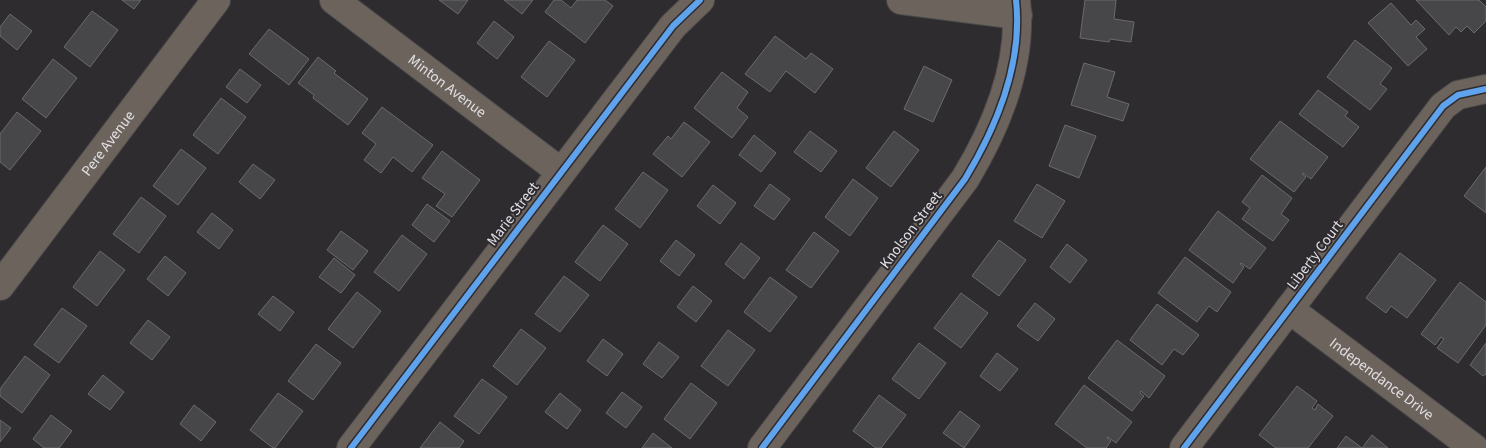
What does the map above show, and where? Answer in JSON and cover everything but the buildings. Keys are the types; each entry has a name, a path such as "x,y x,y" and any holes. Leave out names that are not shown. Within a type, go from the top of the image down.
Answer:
{"street":[{"name":"Pere Avenue","path":"0,286 216,0"},
{"name":"Minton Avenue","path":"334,0 561,172"},
{"name":"Marie Street","path":"351,448 673,26 682,15 700,0"},
{"path":"901,0 1020,5"},
{"name":"Knolson Street","path":"762,448 965,179 984,149 1001,108 1015,54 1020,5"},
{"name":"Liberty Court","path":"1184,448 1443,106 1458,95 1481,90"},
{"name":"Independance Drive","path":"1289,309 1474,448"}],"cycle path":[{"path":"351,448 673,26 700,0"},
{"path":"762,448 965,179 977,159 997,116 1011,70 1017,24 1016,0"},
{"path":"1184,448 1443,106 1458,95 1486,89"}]}
